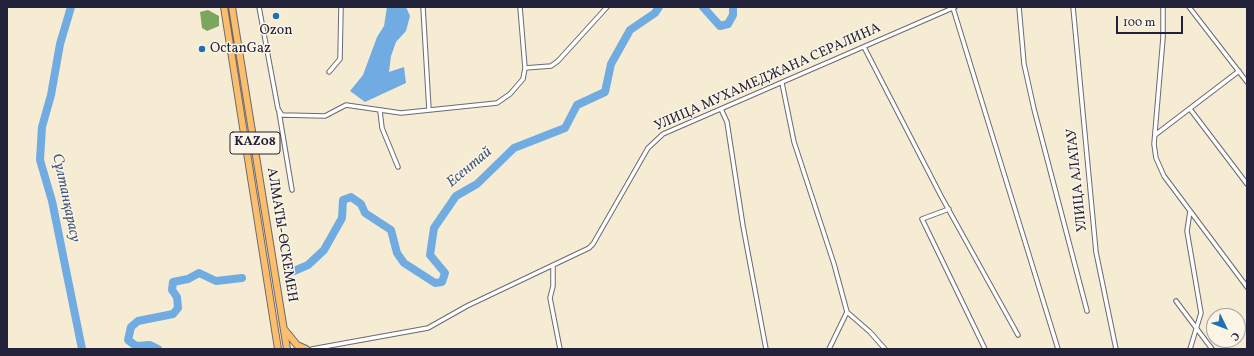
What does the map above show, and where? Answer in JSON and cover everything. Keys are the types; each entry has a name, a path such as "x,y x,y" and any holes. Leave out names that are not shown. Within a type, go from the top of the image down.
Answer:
{"highway":[{"name":"АЛМАТЫ-ӨСКЕМЕН","path":"224,7 278,349"},
{"name":"АЛМАТЫ-ӨСКЕМЕН","path":"232,7 287,349"},
{"path":"283,328 297,345 306,349"}],"street":[{"path":"259,7 292,190"},
{"path":"330,72 340,59 341,7"},
{"path":"423,7 429,110"},
{"path":"278,109 282,115 325,116 346,105 401,113 497,103 510,94 523,79 525,68 520,7"},
{"path":"525,68 552,66 607,7"},
{"path":"1019,7 1024,64 1034,109 1087,311"},
{"name":"УЛИЦА АЛАТАУ","path":"1073,7 1096,252 1116,349"},
{"path":"1163,7 1163,38 1154,144 1159,168 1247,287"},
{"path":"1189,7 1247,82"},
{"path":"954,8 1058,349"},
{"name":"УЛИЦА МУХАМЕДЖАНА СЕРАЛИНА","path":"312,349 428,328 467,306 589,248 593,244 653,142 663,134 954,8"},
{"path":"864,47 949,209 1018,335"},
{"path":"1155,135 1239,71"},
{"path":"782,83 794,142 834,264 847,312 870,332 885,349"},
{"path":"721,109 727,122 743,226 766,349"},
{"path":"1190,109 1247,184"},
{"path":"380,111 382,128 398,167"},
{"path":"949,209 922,219 985,349"},
{"path":"1190,210 1187,232 1201,313 1190,349"},
{"path":"553,265 553,280 550,298 560,349"},
{"path":"1176,301 1212,349"},
{"path":"830,348 842,319 847,312"}],"green space":[{"path":"208,10 219,16 219,26 207,31 202,28 200,12"}],"water":[{"path":"387,7 406,7 410,16 406,31 396,42 391,56 389,72 404,67 406,83 365,102 350,91 363,75 377,37 384,26"}],"waterway":[{"name":"Сұлтанқарасу","path":"71,7 60,44 51,95 42,127 40,160 52,201 82,349"},
{"name":"Есентай","path":"294,271 308,265 324,250 342,218 343,200 351,197 361,204 365,213 391,230 397,253 404,263 435,283 442,282 445,273 430,255 434,228 456,196 477,184 514,148 565,128 577,105 605,92 611,64 630,30 655,13 659,7"},
{"name":"Есентай","path":"703,7 720,26 728,24 733,15 733,7"},
{"name":"Есентай","path":"158,349 150,345 136,346 128,340 131,327 138,321 173,314 178,308 177,297 172,290 173,282 188,279 199,273 216,281 242,278"}],"place":[{"name":"Ozon","path":"276,16"},
{"name":"OctanGaz","path":"202,49"}]}
